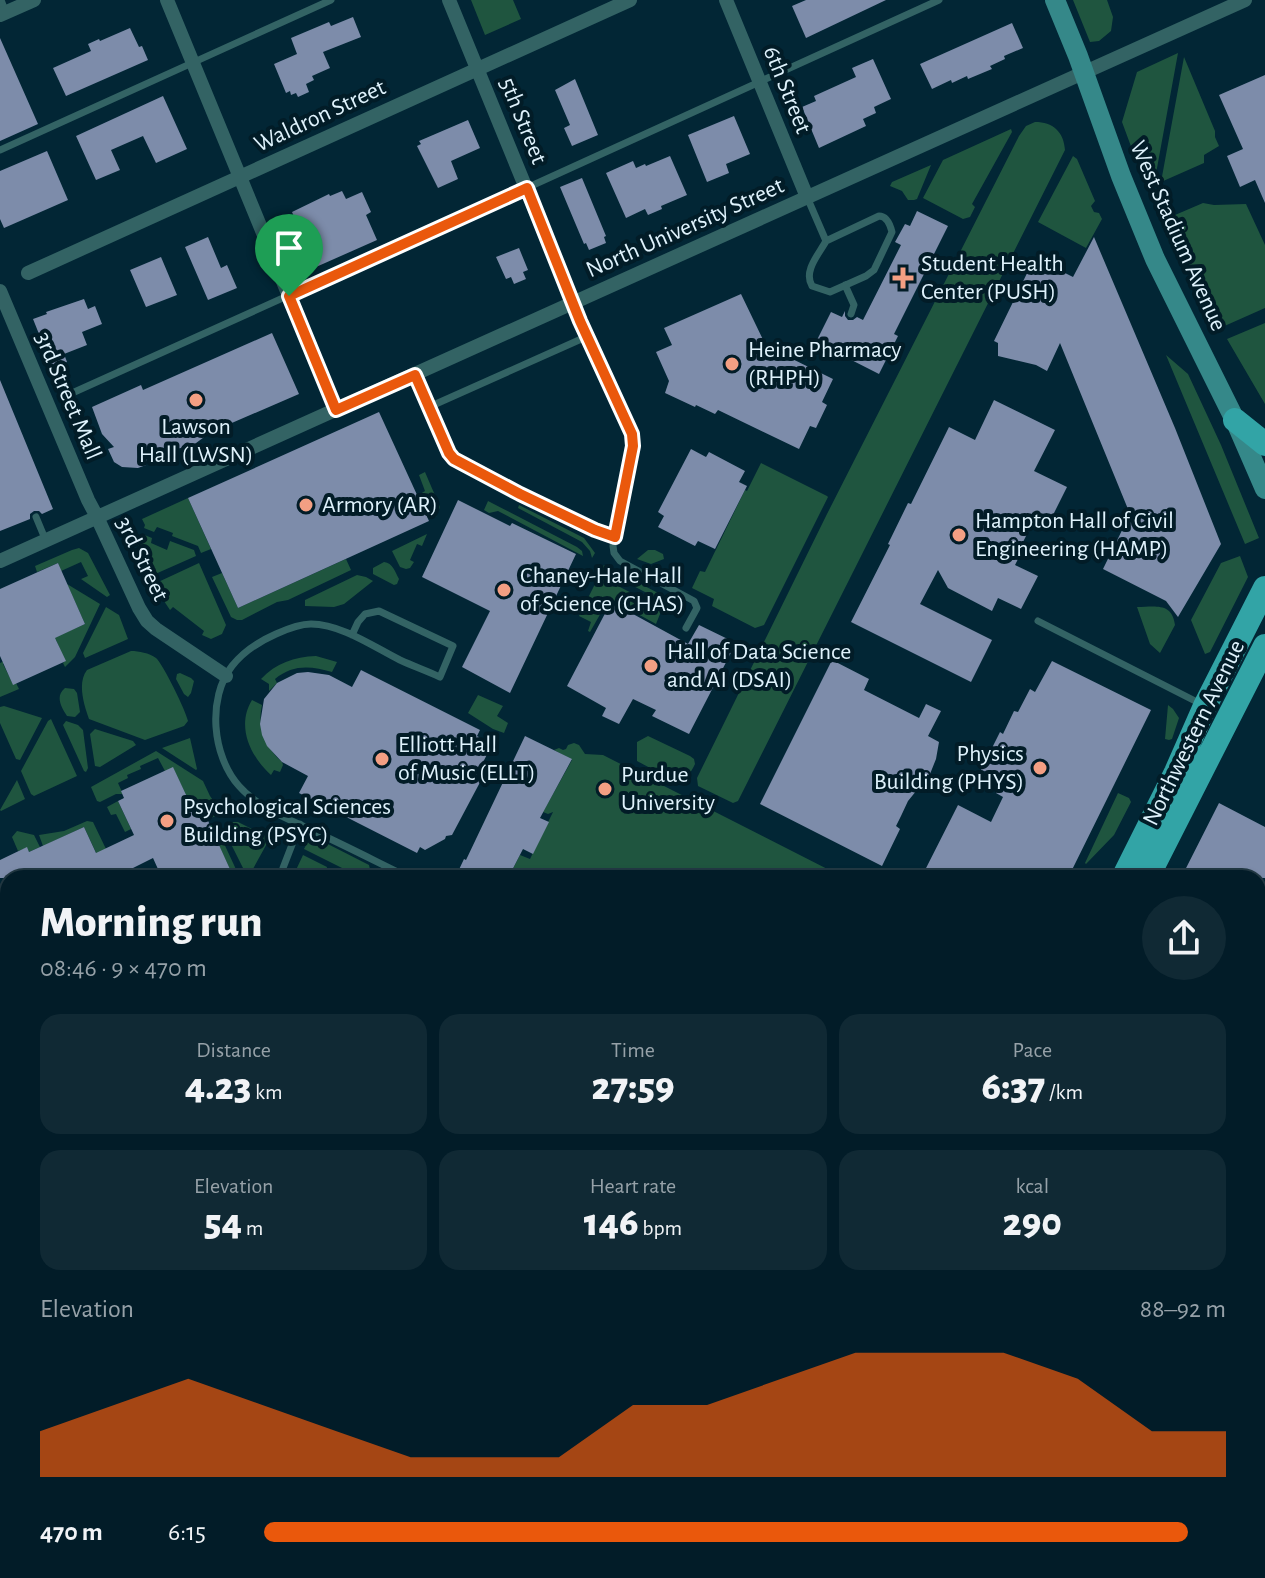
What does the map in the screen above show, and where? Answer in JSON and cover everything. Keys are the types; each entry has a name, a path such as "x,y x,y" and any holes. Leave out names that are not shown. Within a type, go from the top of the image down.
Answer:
{"main road":[{"path":"1235,420 1265,444"},
{"name":"Northwestern Avenue","path":"1127,870 1265,588"},
{"name":"Northwestern Avenue","path":"1151,870 1265,646"}],"street":[{"path":"2,9 34,0"},
{"path":"167,0 336,410"},
{"name":"5th Street","path":"449,0 573,303"},
{"name":"Waldron Street","path":"28,273 630,0"},
{"name":"6th Street","path":"726,0 807,197"},
{"name":"West Stadium Avenue","path":"1055,0 1155,259 1235,420 1265,489"},
{"name":"North University Street","path":"0,561 1245,0"},
{"name":"3rd Street Mall","path":"0,291 97,517"},
{"name":"3rd Street","path":"97,517 147,621 226,676"}],"lane":[{"path":"0,150 331,0"},
{"path":"70,394 939,0"},
{"path":"807,197 826,241"},
{"path":"879,216 891,225 892,232 874,270 830,292 812,286 808,280 826,241 879,216"},
{"path":"845,285 854,305 851,314"},
{"path":"573,303 633,437 614,553 620,561 694,601 697,608 686,628"},
{"path":"429,407 588,336"},
{"path":"415,375 454,459 520,494 615,537"},
{"path":"36,517 46,541"},
{"path":"352,635 365,614 379,611 453,646 440,677 352,635 321,625 288,628 236,661 226,676 217,706 217,731 229,771 238,786 253,799 384,870"},
{"path":"1038,621 1205,706"},
{"path":"283,870 300,824"}],"green space":[{"path":"471,0 513,0 521,19 485,35"},
{"path":"1073,0 1107,0 1113,17 1111,31 1099,41 1090,42"},
{"path":"1178,53 1153,190 1149,191 1122,122 1137,72"},
{"path":"1184,57 1219,146 1204,155 1204,163 1161,182"},
{"path":"1035,122 1056,129 1065,150 738,801 733,803 698,786 697,778 1019,136 1026,126"},
{"path":"1011,129 972,204 975,207 970,217 963,219 923,198 943,160"},
{"path":"1073,156 1095,201 1091,206 1102,219 1086,248 1038,222"},
{"path":"931,165 917,199 908,200 902,191 890,186 892,182"},
{"path":"1203,203 1246,204 1265,245 1265,308 1220,328 1172,248 1161,221"},
{"path":"1265,323 1265,404 1227,339"},
{"path":"1166,355 1188,374 1259,538 1245,544"},
{"path":"761,463 828,497 764,625 755,628 712,606 714,599 692,588 700,571 705,572"},
{"path":"425,472 440,507 436,517 424,511 417,496 425,491 419,475"},
{"path":"188,498 211,549 201,553 198,546 172,536 173,533 157,527 154,532 144,528 142,519"},
{"path":"488,501 577,547 583,556 498,511 489,513 484,510"},
{"path":"519,505 584,538 595,553 592,558 582,542 518,508"},
{"path":"142,534 152,538 151,543 167,550 170,541 194,550 196,556 153,575 135,539"},
{"path":"427,534 422,546 417,544 410,568 400,567 392,551"},
{"path":"79,548 88,553 110,595 107,597 81,579 88,576 81,562 61,571 58,563 37,572 35,566"},
{"path":"648,550 663,554 664,559 651,564 637,559"},
{"path":"1240,556 1248,577 1210,652 1205,654 1191,620 1221,563"},
{"path":"346,559 351,570 242,620 231,617 212,577 222,573 238,608"},
{"path":"384,562 393,568 399,579 397,584 373,574 373,568"},
{"path":"199,563 226,625 222,634 211,639 202,635 204,631 173,607 170,610 154,586"},
{"path":"604,565 660,594 664,602 601,569"},
{"path":"357,575 373,581 344,604 334,607 305,606 305,600"},
{"path":"599,576 662,609 656,624 614,601 606,604 588,631 591,622 579,616"},
{"path":"67,584 100,604 75,657 65,667 56,640 49,640 85,624"},
{"path":"106,607 119,615 128,639 85,658 83,653"},
{"path":"1137,607 1162,607 1173,618 1175,625 1160,653 1150,644"},
{"path":"131,651 150,655 159,662 188,721 184,726 145,740 89,719 82,688 87,670"},
{"path":"316,656 337,662 332,672 295,669 275,679 277,683 269,691 269,684 261,679 286,662"},
{"path":"9,659 3,664 19,689 0,697 0,663"},
{"path":"180,673 194,681 188,697 176,679"},
{"path":"65,688 74,689 77,693 80,712 75,717 67,716 61,705 60,694"},
{"path":"478,695 503,706 497,716 508,723 504,733 468,713"},
{"path":"252,700 262,705 264,736 283,765 280,772 274,770 271,775 257,759 245,730 247,710"},
{"path":"1168,705 1179,718 1169,740 1165,739"},
{"path":"0,707 42,718 20,760 16,759 0,723"},
{"path":"51,719 77,776 34,796 21,771"},
{"path":"66,721 83,730 86,772 63,725"},
{"path":"95,729 133,741 136,745 100,767 95,766 90,734"},
{"path":"648,736 694,759 690,773 684,777 669,777 637,761 637,742"},
{"path":"190,738 197,769 196,770 162,748"},
{"path":"568,745 579,745 585,754 603,755 829,870 512,870 520,855 530,859 553,812 543,812 572,760 554,750 566,749"},
{"path":"156,751 203,781 222,813 207,820 205,814 196,816 173,768 165,771 158,758 140,766 141,769 118,783 123,794 97,801 91,787"},
{"path":"17,780 25,799 1,811 0,810"},
{"path":"1118,793 1131,802 1114,835 1086,864 1085,863"},
{"path":"118,801 131,829 125,832 116,814 111,815 107,807"},
{"path":"87,821 93,822 106,849 99,859 84,827 43,846 39,835 64,831"},
{"path":"238,822 270,838 252,870 244,870 224,830 227,823"},
{"path":"215,824 236,870 230,870 210,826"},
{"path":"17,831 34,835 40,847 29,852 27,848 18,851 12,837"},
{"path":"318,839 369,865 370,870 346,870 304,849 307,843"},
{"path":"303,855 327,867 326,870 296,870"}],"building":[{"path":"806,0 886,0 806,38 792,6"},
{"path":"353,17 361,37 323,52 330,68 312,76 314,80 306,84 309,92 298,97 296,93 291,95 290,91 286,93 274,64 297,54 291,38 329,22 331,26"},
{"path":"1012,23 1023,48 1004,56 1005,59 990,66 992,69 968,79 967,76 952,83 951,80 932,89 920,64"},
{"path":"130,28 148,60 66,96 53,68 91,51 88,44"},
{"path":"0,38 38,124 0,141"},
{"path":"873,59 891,99 874,107 876,113 863,119 866,126 819,148 802,107 816,101 814,96 856,77 852,68"},
{"path":"1265,75 1265,203 1255,180 1240,187 1227,156 1243,149 1219,95"},
{"path":"575,79 598,135 572,146 564,128 570,125 555,90"},
{"path":"163,96 187,149 156,163 143,136 111,150 120,170 96,180 76,136"},
{"path":"734,116 750,154 726,164 729,173 707,182 688,135"},
{"path":"468,120 480,148 451,161 458,179 438,188 417,146 421,144 419,141"},
{"path":"47,151 68,200 4,228 0,219 0,171"},
{"path":"670,156 687,195 648,215 645,209 626,218 606,173 633,161 636,168"},
{"path":"582,178 606,236 606,243 589,250 560,187"},
{"path":"342,191 346,199 362,192 371,212 366,215 377,240 316,267 292,212"},
{"name":"Student Health Center (PUSH)","path":"917,211 948,226 894,334 898,336 879,374 816,342 831,312 842,317 845,311 848,320 857,317 863,320 901,245 895,242 905,224 910,226"},
{"path":"208,237 221,268 227,265 237,288 208,300 185,247"},
{"path":"1094,237 1221,544 1178,617 1166,601 1103,569 1130,514 1060,343 1047,371 1036,365 998,356 998,343 994,341 1033,261 1040,264 1041,261 1073,277"},
{"path":"519,248 528,270 523,272 526,279 514,284 511,277 506,279 496,257"},
{"path":"161,257 177,295 146,307 130,270"},
{"name":"Heine Pharmacy (RHPH)","path":"741,294 766,346 833,379 822,402 827,405 816,428 810,426 799,449 718,410 715,414 665,393 669,381 656,352 672,345 664,328"},
{"path":"84,299 88,309 95,306 102,324 82,332 87,345 64,354 67,362 50,369 35,335 39,334 33,319"},
{"name":"Lawson Hall (LWSN)","path":"272,333 299,394 211,432 192,446 170,450 138,468 122,467 114,462 108,449 114,447 102,434 92,407 141,385 143,390"},
{"path":"0,380 53,509 42,514 34,511 30,519 0,531"},
{"name":"Hampton Hall of Civil Engineering (HAMP)","path":"994,400 1055,430 1034,471 1067,487 1047,527 1034,520 1015,558 1018,559 1015,565 1038,576 1021,609 998,598 992,611 948,588 938,570 920,604 992,640 971,682 851,622 908,503 911,504 949,427 975,440"},
{"name":"Armory (AR)","path":"379,412 429,521 238,608 188,498"},
{"path":"691,449 706,457 709,452 745,471 739,482 747,486 715,549 698,541 695,546 658,527 664,516 658,512"},
{"name":"Chaney-Hale Hall of Science (CHAS)","path":"458,500 576,554 510,693 462,667 490,611 422,577"},
{"path":"58,563 85,624 55,638 66,661 13,685 0,656 0,589"},
{"name":"Hall of Data Science and AI (DSAI)","path":"611,602 688,644 699,625 736,643 689,734 652,716 656,710 633,699 619,724 602,716 606,708 567,686"},
{"path":"832,660 869,679 864,690 919,718 926,704 941,711 928,736 939,742 936,759 930,774 908,801 896,826 900,829 882,866 760,804"},
{"name":"Physics Building (PHYS)","path":"1052,661 1151,710 1072,870 925,870 958,805 991,822 1003,797 996,793 1000,785 984,777 987,772 981,770 1014,711 1018,712 1030,689 1035,692"},
{"name":"Elliott Hall of Music (ELLT)","path":"361,670 480,730 477,736 490,743 482,764 486,771 452,835 425,850 420,847 417,853 299,793 308,776 282,762 267,746 262,735 260,724 264,699 277,683 297,673 308,672 329,675 352,687"},
{"path":"525,736 572,759 540,818 549,822 533,854 523,849 512,870 459,870"},
{"name":"Psychological Sciences Building (PSYC)","path":"173,767 196,816 205,814 230,870 158,870 153,858 129,870 0,870 0,860 27,847 29,852 84,827 96,853 134,835 118,801 124,798 121,791"},
{"path":"1219,803 1265,827 1265,870 1185,870"}],"place":[{"name":"Student Health Center (PUSH)","path":"903,278"},
{"name":"Heine Pharmacy (RHPH)","path":"732,364"},
{"name":"Lawson Hall (LWSN)","path":"196,400"},
{"name":"Armory (AR)","path":"306,505"},
{"name":"Hampton Hall of Civil Engineering (HAMP)","path":"959,535"},
{"name":"Chaney-Hale Hall of Science (CHAS)","path":"504,590"},
{"name":"Hall of Data Science and AI (DSAI)","path":"651,666"},
{"name":"Elliott Hall of Music (ELLT)","path":"382,759"},
{"name":"Physics Building (PHYS)","path":"1040,768"},
{"name":"Purdue University","path":"605,789"},
{"name":"Psychological Sciences Building (PSYC)","path":"167,821"}],"route":[{"path":"527,188 580,321 632,434 633,446 615,537 520,494 454,459 415,375 336,410 289,296 527,188"}]}
